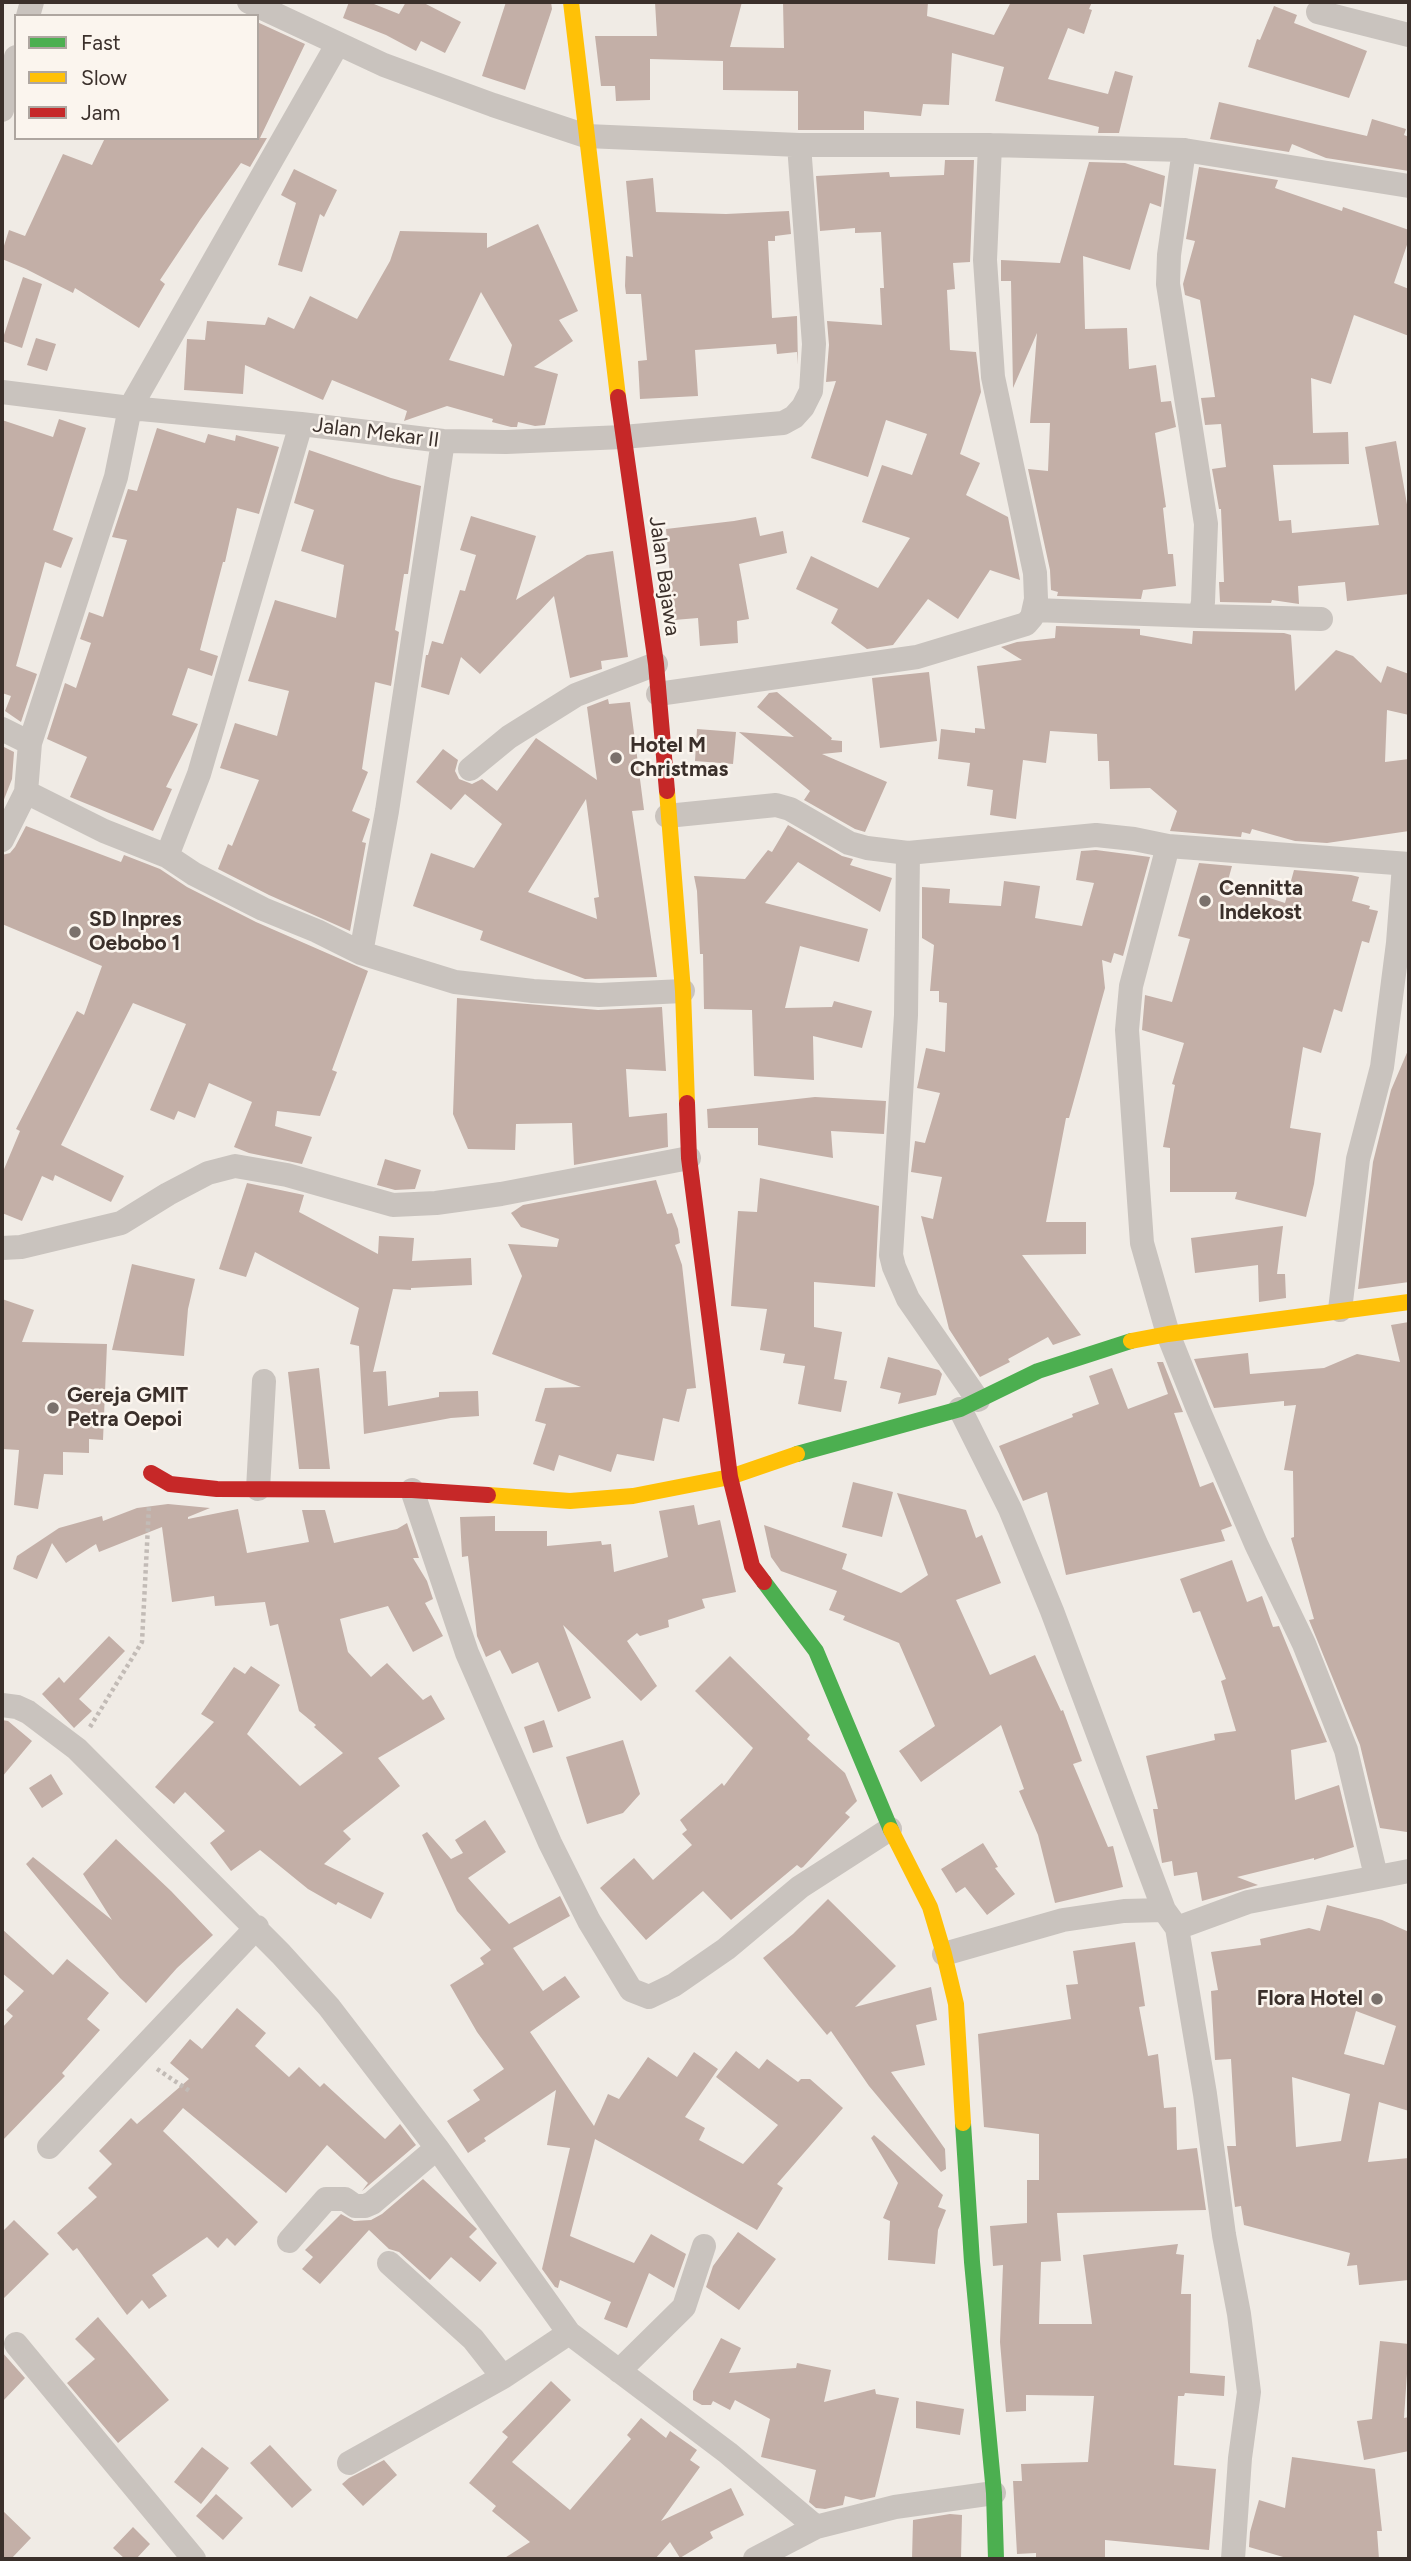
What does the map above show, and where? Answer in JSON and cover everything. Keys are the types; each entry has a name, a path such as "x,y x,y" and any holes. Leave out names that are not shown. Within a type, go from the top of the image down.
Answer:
{"street":[{"path":"249,2 337,45 493,105 586,136 799,145 989,145 1184,150 1409,186"},
{"name":"Jalan Bajawa","path":"571,2 623,437 656,664 683,991 690,1158 730,1477 752,1566 816,1651 890,1829 930,1907 944,1954 956,2004 972,2262 994,2493 996,2559"},
{"path":"1318,12 1409,35"},
{"path":"2,840 26,792 30,743 116,477 130,408 337,45"},
{"path":"3,98 14,63"},
{"name":"Jalan Mekar II","path":"2,392 443,441 506,442 623,437 783,423 794,417 803,407 811,391 814,344 799,145"},
{"path":"658,694 917,657 1026,624 1032,617 1036,599 1034,573 993,377 985,260 989,145"},
{"path":"1184,150 1169,255 1168,284 1206,524 1200,616"},
{"path":"167,856 198,774 301,424"},
{"path":"361,953 387,811 443,441"},
{"path":"1034,610 1321,619"},
{"path":"470,769 509,737 576,695 656,664"},
{"path":"2,729 30,743"},
{"path":"26,792 104,831 167,856 205,880 361,953 455,982 599,995 683,991"},
{"path":"667,816 776,805 849,843 908,853 1096,835 1168,846 1407,864 1382,1067 1358,1159 1339,1310"},
{"path":"1168,846 1136,962 1127,1030 1142,1243 1168,1334 1256,1544 1304,1644 1346,1750 1376,1876"},
{"path":"908,853 906,1015 891,1255 908,1299 969,1405 1170,1919 1205,2094 1249,2392 1239,2471 1233,2559"},
{"path":"2,1248 21,1247 121,1223 208,1173 235,1166 287,1175 393,1205 436,1203 501,1194 690,1158"},
{"path":"151,1474 170,1483 217,1489 412,1490 570,1501 633,1496 730,1477 788,1456 969,1405 1038,1370 1122,1343 1168,1334 1409,1301"},
{"path":"258,1489 264,1381"},
{"path":"412,1490 472,1666 550,1843 589,1921 631,1990 649,1997 674,1985 726,1949 800,1887 890,1829"},
{"path":"2,1705 18,1707 28,1712 76,1749 257,1927 329,2007 437,2148 569,2333 728,2453 816,2527"},
{"path":"944,1954 1063,1920 1124,1911 1170,1919 1409,1871"},
{"path":"49,2147 257,1927"},
{"path":"289,2241 326,2199 345,2199 355,2206 365,2206 437,2148"},
{"path":"619,2371 684,2307 704,2246"},
{"path":"389,2263 472,2339 503,2377"},
{"path":"349,2463 503,2377 569,2333"},
{"path":"16,2344 194,2559"},
{"path":"755,2559 816,2527 895,2507 994,2493"}],"path":[{"path":"76,1749 142,1642 151,1474"},
{"path":"135,2055 191,2092"}],"building":[{"path":"349,2 369,2 399,14 406,2 422,2 461,22 445,53 421,41 416,51 386,35 343,18"},
{"path":"506,2 551,2 552,9 525,90 482,76"},
{"path":"655,2 742,2 730,47 784,48 783,2 928,2 927,16 994,35 1011,2 1092,2 1084,34 1068,28 1048,79 1108,94 1115,71 1133,76 1119,133 1098,133 1099,127 995,101 1004,67 952,53 949,105 923,104 921,116 864,111 864,130 798,130 798,91 723,90 723,61 650,59 650,100 616,101 615,86 601,86 595,36 657,36"},
{"path":"1274,6 1297,15 1294,23 1367,51 1349,98 1248,67 1257,39 1260,40"},
{"path":"259,23 305,44 260,138 267,138 250,167 241,163 200,220 160,280 165,284 139,328 75,288 73,293 2,259 9,230 25,236 63,154 92,165 104,140 259,140"},
{"path":"1219,102 1367,136 1372,119 1406,129 1404,135 1409,137 1409,171 1326,158 1292,144 1289,152 1210,139"},
{"path":"945,160 974,160 970,262 953,263 955,289 947,290 950,350 976,352 981,392 960,454 980,463 966,495 1008,517 1020,580 990,570 958,619 928,599 893,645 867,649 831,623 838,609 796,589 811,556 878,588 910,538 862,522 882,465 912,475 927,434 886,420 868,477 811,458 836,381 826,382 829,345 827,321 882,325 880,288 884,288 881,232 855,233 855,228 820,231 816,176 889,172 890,177 944,175"},
{"path":"1089,162 1125,163 1165,176 1161,207 1150,203 1130,270 1083,256 1085,329 1127,328 1129,369 1156,365 1161,402 1171,401 1176,427 1155,433 1166,507 1163,508 1168,554 1173,554 1176,586 1143,590 1141,599 1057,596 1058,592 1051,590 1050,570 1028,469 1048,471 1050,423 1030,423 1037,333 1013,388 1011,281 1001,281 1001,260 1060,263"},
{"path":"1199,167 1278,180 1275,188 1342,211 1343,207 1409,230 1409,239 1394,283 1409,289 1409,336 1354,315 1331,384 1311,378 1313,433 1348,432 1349,464 1273,465 1279,521 1291,520 1292,533 1379,525 1365,447 1396,441 1409,516 1409,594 1347,601 1345,582 1298,586 1299,604 1272,600 1271,603 1220,602 1219,582 1224,582 1221,509 1212,469 1226,467 1221,424 1205,425 1201,398 1215,397 1200,300 1185,295 1183,284 1195,241 1186,239"},
{"path":"294,169 337,190 324,217 320,214 302,272 278,265 296,203 281,195"},
{"path":"653,178 656,212 726,214 789,211 791,234 775,236 775,241 768,241 772,318 797,316 798,365 797,352 777,354 776,344 695,350 698,396 640,399 638,361 647,360 641,294 626,294 625,286 626,256 633,257 626,181"},
{"path":"538,224 578,311 559,320 573,341 534,367 558,374 545,425 518,422 517,427 511,427 447,406 404,421 407,411 332,380 323,400 245,365 243,394 184,390 187,339 205,340 207,321 265,325 268,317 294,329 310,296 357,319 390,261 400,231 487,233 487,248","holes":["481,292 512,345 504,376 449,360"]},
{"path":"23,277 42,284 22,348 2,341"},
{"path":"36,338 56,344 47,371 27,365"},
{"path":"59,419 86,428 53,530 73,538 61,568 45,562 16,666 37,674 21,722 5,711 11,696 2,693 2,420 53,437"},
{"path":"157,428 205,443 208,434 235,441 236,435 279,447 259,514 237,508 200,650 218,656 212,676 188,668 172,715 198,724 166,787 172,789 153,831 70,797 87,757 47,739 65,683 76,688 91,643 80,639 89,612 103,617 127,540 112,537 128,489 137,491"},
{"path":"309,450 421,486 408,574 404,574 395,630 399,632 391,686 375,682 362,769 368,772 352,811 370,819 362,842 366,843 350,931 218,869 228,844 232,846 259,780 220,768 235,723 277,736 289,691 248,681 275,600 336,618 344,565 301,551 314,510 294,503"},
{"path":"471,516 536,536 516,600 587,555 613,551 628,657 601,661 602,669 570,678 554,596 480,674 461,657 449,695 421,687 426,655 432,641 443,644 460,590 465,591 476,555 460,550"},
{"path":"756,517 760,536 783,531 787,553 739,564 749,619 737,621 738,643 700,646 698,618 674,620 666,529"},
{"path":"1056,626 1140,629 1140,635 1192,644 1193,631 1284,633 1291,635 1295,691 1336,650 1353,656 1381,683 1387,666 1409,674 1409,715 1387,710 1385,762 1409,759 1409,831 1327,843 1295,841 1252,829 1250,834 1242,832 1241,837 1170,831 1177,811 1150,788 1110,789 1109,761 1098,761 1097,734 1050,731 1046,763 1023,760 1016,819 990,815 993,790 967,786 970,763 938,759 941,729 975,733 975,728 985,729 977,666 1022,660 1001,647 1017,642 1055,638"},
{"path":"929,672 937,741 880,748 872,678"},
{"path":"777,692 832,738 831,740 842,741 842,752 822,754 887,782 865,832 804,800 810,791 739,732 794,737 757,707 769,693"},
{"path":"608,699 609,704 630,702 644,810 632,811 657,977 585,979 480,940 483,931 413,906 431,853 474,868 502,824 465,794 451,810 416,782 443,749 458,760 455,771 459,779 472,784 482,779 497,791 536,738 597,780 587,707","holes":["586,799 599,897 594,898 597,919 528,892"]},
{"path":"697,729 736,732 733,764 695,761"},
{"path":"2,746 14,752 12,779 3,802"},
{"path":"788,825 842,856 853,859 850,865 892,878 880,912 798,862 765,903 868,929 859,962 800,946 785,1008 832,1007 834,1001 872,1011 862,1048 813,1036 814,1080 754,1076 752,1010 704,1009 703,954 700,954 694,876 745,879 768,850 772,852"},
{"path":"26,826 121,862 124,855 160,869 187,887 256,922 368,971 332,1070 337,1072 320,1116 277,1111 275,1126 312,1137 302,1164 249,1153 234,1147 252,1102 209,1083 195,1118 178,1111 174,1120 150,1110 186,1024 133,1003 61,1145 124,1176 111,1202 55,1175 53,1181 42,1176 22,1221 2,1213 2,1174 20,1131 16,1129 77,1011 84,1015 102,966 2,924 2,855 10,853 15,847"},
{"path":"1096,850 1150,857 1123,956 1114,953 1111,963 1102,960 1105,988 1069,1118 1066,1118 1046,1222 1086,1222 1086,1254 1022,1255 1081,1335 1053,1345 1048,1337 1008,1359 1010,1362 980,1377 949,1329 921,1216 933,1219 942,1177 911,1172 915,1141 925,1143 940,1093 917,1088 926,1048 945,1052 947,1003 939,1002 939,991 930,991 934,945 922,938 922,887 950,889 949,903 1001,906 1004,881 1040,886 1035,918 1082,926 1094,883 1076,880 1081,851"},
{"path":"1199,863 1232,866 1227,884 1285,903 1294,870 1359,877 1352,901 1378,911 1369,943 1362,941 1342,1012 1334,1009 1321,1053 1303,1047 1290,1128 1321,1133 1306,1217 1235,1199 1237,1192 1170,1192 1170,1148 1163,1147 1175,1085 1172,1084 1184,1043 1142,1030 1145,995 1172,1002 1190,939 1178,936"},
{"path":"457,998 598,1010 662,1007 666,1071 626,1069 629,1117 667,1113 668,1147 574,1165 572,1123 516,1124 515,1150 468,1149 453,1114"},
{"path":"1409,1048 1409,1282 1358,1289 1373,1162 1391,1090"},
{"path":"815,1097 886,1101 884,1134 831,1131 833,1158 758,1145 758,1128 708,1128 707,1109"},
{"path":"385,1159 421,1170 415,1189 395,1190 377,1185"},
{"path":"760,1178 879,1206 875,1287 814,1282 814,1327 842,1332 834,1379 847,1381 841,1412 798,1404 805,1366 783,1363 785,1354 760,1350 767,1309 731,1306 738,1211 757,1212"},
{"path":"656,1180 667,1214 672,1213 678,1229 680,1243 675,1245 682,1265 696,1388 687,1389 679,1422 663,1418 654,1461 617,1454 611,1472 559,1455 554,1471 533,1464 546,1424 535,1421 545,1388 581,1387 492,1354 522,1276 508,1244 557,1247 559,1239 521,1227 511,1213 523,1205"},
{"path":"247,1183 304,1195 299,1212 378,1254 379,1236 414,1238 412,1261 471,1258 472,1285 393,1289 373,1372 386,1371 388,1406 439,1397 439,1392 478,1391 479,1416 451,1418 364,1434 359,1346 350,1344 359,1308 255,1252 246,1277 219,1269"},
{"path":"1283,1226 1277,1274 1285,1274 1286,1298 1259,1302 1258,1265 1195,1273 1191,1238"},
{"path":"132,1264 195,1279 188,1309 184,1356 112,1350"},
{"path":"2,1299 34,1310 22,1342 107,1344 103,1440 89,1439 89,1453 63,1452 63,1475 44,1474 38,1509 14,1505 19,1450 2,1449"},
{"path":"1409,1322 1407,1832 1380,1828 1360,1745 1309,1620 1314,1619 1291,1538 1294,1537 1293,1471 1284,1470 1296,1405 1284,1406 1284,1401 1214,1408 1194,1359 1248,1353 1250,1374 1324,1368 1357,1354 1400,1362 1391,1325"},
{"path":"888,1357 939,1370 942,1374 936,1395 898,1404 901,1393 880,1388"},
{"path":"1157,1362 1163,1362 1183,1412 1174,1413 1200,1487 1213,1482 1232,1526 1221,1530 1225,1541 1066,1575 1047,1492 1023,1501 999,1446 1099,1404 1089,1376 1112,1368 1128,1409 1168,1394"},
{"path":"319,1368 330,1469 299,1469 288,1372"},
{"path":"853,1482 893,1492 882,1537 842,1527"},
{"path":"897,1493 966,1510 976,1538 982,1535 1001,1583 956,1600 990,1675 1035,1655 1061,1711 1063,1710 1082,1761 1073,1764 1108,1847 1113,1846 1123,1887 1055,1903 1038,1835 1019,1791 1024,1789 1001,1725 921,1782 899,1751 935,1726 899,1643 843,1620 845,1616 829,1610 837,1591 781,1571 771,1557 764,1525 847,1554 842,1569 901,1593 928,1575"},
{"path":"168,1504 210,1508 188,1519 238,1509 247,1553 309,1542 302,1510 325,1510 334,1543 397,1529 407,1523 419,1558 413,1558 427,1581 433,1599 425,1603 443,1636 413,1652 388,1606 340,1619 348,1652 371,1677 387,1663 423,1700 431,1695 445,1719 378,1758 400,1786 343,1831 351,1839 324,1864 384,1893 371,1919 338,1902 336,1905 308,1889 260,1850 231,1871 210,1843 225,1831 185,1792 174,1804 155,1787 214,1722 201,1714 234,1667 245,1674 251,1666 280,1685 247,1734 300,1786 343,1753 299,1711 278,1624 270,1626 265,1602 215,1606 214,1596 172,1602 162,1527 99,1552 96,1544 66,1563 52,1543 37,1579 13,1569 17,1556 59,1528 102,1516 103,1521 137,1508"},
{"path":"694,1505 698,1525 720,1520 736,1592 702,1599 705,1608 668,1620 669,1627 640,1636 637,1633 627,1641 657,1686 641,1701 563,1625 591,1698 558,1712 538,1662 512,1674 500,1650 486,1657 477,1636 468,1556 462,1557 460,1517 495,1516 495,1531 547,1531 547,1546 601,1541 602,1545 611,1544 614,1572 668,1557 659,1511"},
{"path":"1232,1560 1247,1602 1262,1596 1273,1627 1279,1626 1327,1742 1291,1750 1295,1800 1339,1785 1354,1847 1314,1860 1237,1877 1258,1885 1202,1901 1197,1872 1174,1876 1172,1861 1162,1863 1153,1809 1158,1809 1146,1756 1215,1740 1214,1734 1236,1731 1221,1681 1226,1679 1200,1611 1193,1613 1180,1579"},
{"path":"109,1636 125,1651 79,1699 92,1711 74,1728 42,1694 59,1677 64,1683"},
{"path":"730,1656 810,1735 807,1739 845,1773 857,1801 845,1813 850,1817 803,1867 797,1865 731,1920 703,1891 646,1940 600,1888 634,1858 653,1880 692,1845 682,1834 687,1830 680,1820 722,1783 724,1786 753,1748 695,1691"},
{"path":"2,1720 8,1721 32,1741 2,1777"},
{"path":"544,1720 553,1747 533,1753 524,1727"},
{"path":"623,1740 640,1794 623,1813 587,1824 566,1757"},
{"path":"51,1774 63,1794 42,1808 29,1788"},
{"path":"485,1820 506,1852 468,1878 509,1924 560,1896 570,1916 513,1948 543,1991 565,1976 580,1997 530,2032 594,2126 608,2094 619,2099 648,2057 677,2077 694,2052 718,2069 685,2117 705,2128 699,2140 743,2164 778,2125 716,2077 736,2051 759,2069 767,2059 798,2082 801,2079 810,2079 843,2108 777,2184 783,2188 757,2230 595,2139 570,2236 634,2263 651,2234 686,2254 674,2288 649,2273 627,2328 604,2319 611,2302 560,2280 558,2288 555,2287 542,2269 570,2148 547,2145 556,2090 484,2138 486,2141 468,2153 447,2121 480,2100 473,2090 504,2069 477,2032 450,1985 484,1964 480,1958 491,1950 457,1911 422,1835 427,1832 451,1859 463,1853 455,1840"},
{"path":"116,1839 213,1935 177,1968 146,2003 120,1978 26,1864 33,1857 112,1920 83,1874"},
{"path":"983,1843 998,1867 995,1868 1015,1894 987,1915 965,1887 956,1893 941,1869"},
{"path":"828,1899 896,1966 855,2007 931,1987 937,2020 916,2025 925,2065 891,2072 945,2149 946,2169 941,2172 869,2086 831,2031 827,2035 763,1958 793,1934"},
{"path":"1327,1905 1382,1920 1409,1932 1409,2111 1379,2102 1368,2162 1409,2158 1409,2280 1359,2285 1357,2265 1347,2266 1350,2253 1244,2225 1241,2206 1235,2207 1227,2146 1236,2146 1231,2059 1215,2060 1211,1991 1218,1990 1211,1952 1261,1945 1260,1939 1309,1928 1320,1931","holes":["1356,2011 1396,2026 1384,2065 1344,2054","1292,2077 1350,2094 1341,2141 1296,2147"]},
{"path":"2,1929 53,1975 67,1959 109,1993 87,2019 100,2030 62,2073 65,2076 2,2141 2,2028 13,2016 6,2010 24,1991 2,1973"},
{"path":"1135,1942 1145,2006 1139,2007 1148,2056 1158,2054 1164,2108 1176,2107 1177,2150 1197,2148 1206,2210 1057,2213 1061,2261 1041,2262 1039,2324 1092,2324 1083,2255 1178,2244 1176,2254 1184,2255 1181,2294 1191,2294 1190,2373 1225,2376 1224,2396 1185,2393 1184,2396 1178,2396 1174,2465 1216,2469 1209,2550 1105,2540 1105,2559 1036,2559 1036,2553 1017,2554 1013,2481 1022,2481 1021,2464 1088,2462 1094,2396 1026,2395 1026,2411 1006,2412 1000,2342 1003,2265 993,2266 990,2226 1027,2223 1027,2180 1039,2180 1039,2134 984,2127 978,2034 1071,2019 1066,1985 1078,1984 1073,1951"},
{"path":"237,2008 266,2033 255,2046 289,2077 299,2067 320,2087 324,2083 385,2139 400,2124 416,2145 362,2191 368,2183 327,2145 286,2193 183,2108 163,2131 258,2222 235,2246 227,2238 218,2248 207,2237 152,2275 167,2296 149,2309 142,2300 127,2315 77,2248 73,2251 57,2233 97,2197 88,2188 112,2164 99,2151 131,2118 137,2124 189,2079 170,2063 190,2039 202,2049"},
{"path":"874,2135 943,2195 938,2207 946,2210 938,2230 935,2264 888,2260 890,2221 883,2218 898,2183 871,2138"},
{"path":"423,2179 477,2229 469,2237 497,2263 480,2282 451,2257 430,2280 369,2230 320,2284 302,2269 313,2257 305,2250 341,2214 354,2221 371,2220"},
{"path":"14,2220 49,2254 2,2300 2,2232"},
{"path":"738,2232 776,2259 739,2310 706,2287 713,2266"},
{"path":"98,2317 169,2400 118,2443 67,2383 95,2359 75,2339"},
{"path":"721,2338 741,2348 729,2373 796,2368 797,2363 831,2370 824,2402 875,2389 876,2394 899,2398 875,2497 861,2500 845,2496 843,2505 816,2508 809,2502 816,2470 761,2457 770,2419 735,2400 730,2410 713,2401 711,2405 702,2405 693,2400 693,2391"},
{"path":"1380,2341 1409,2344 1404,2418 1409,2417 1409,2451 1364,2460 1357,2421 1372,2419"},
{"path":"2,2352 25,2378 2,2402"},
{"path":"551,2381 571,2400 512,2462 570,2510 631,2439 627,2435 641,2418 666,2438 670,2431 697,2450 690,2460 700,2467 661,2521 731,2488 744,2515 710,2532 713,2538 680,2558 670,2542 655,2559 503,2559 530,2542 492,2511 496,2506 469,2483 508,2437 502,2432"},
{"path":"916,2401 964,2409 960,2435 916,2428"},
{"path":"270,2445 312,2490 292,2508 250,2463"},
{"path":"202,2447 229,2468 201,2504 174,2482"},
{"path":"1292,2457 1375,2469 1382,2531 1377,2531 1379,2559 1290,2559 1249,2547 1250,2532 1259,2500 1285,2508"},
{"path":"384,2460 397,2475 363,2506 342,2484"},
{"path":"216,2494 243,2518 223,2540 196,2516"},
{"path":"2,2510 31,2538 11,2559 2,2559"},
{"path":"950,2514 962,2515 961,2559 912,2559 913,2520"},
{"path":"133,2527 150,2544 136,2559 125,2559 113,2548"}],"traffic: fast":[{"path":"797,1454 960,1409 1038,1371 1131,1341"},
{"path":"764,1582 816,1651 891,1830"},
{"path":"963,2123 972,2262 994,2493 996,2559"}],"traffic: slow":[{"path":"571,2 618,397"},
{"path":"667,791 683,991 687,1103"},
{"path":"1131,1341 1409,1302"},
{"path":"488,1495 570,1501 633,1496 730,1477 797,1454"},
{"path":"891,1830 930,1907 944,1954 956,2004 963,2123"}],"traffic: jam":[{"path":"618,397 656,664 667,791"},
{"path":"687,1103 689,1158 730,1477 752,1566 764,1582"},
{"path":"151,1473 170,1484 217,1489 412,1490 488,1495"}],"place":[{"name":"Hotel M Christmas","path":"616,758"},
{"name":"Cennitta Indekost","path":"1205,901"},
{"name":"SD Inpres Oebobo 1","path":"75,932"},
{"name":"Gereja GMIT Petra Oepoi","path":"53,1408"},
{"name":"Flora Hotel","path":"1377,1999"}]}
